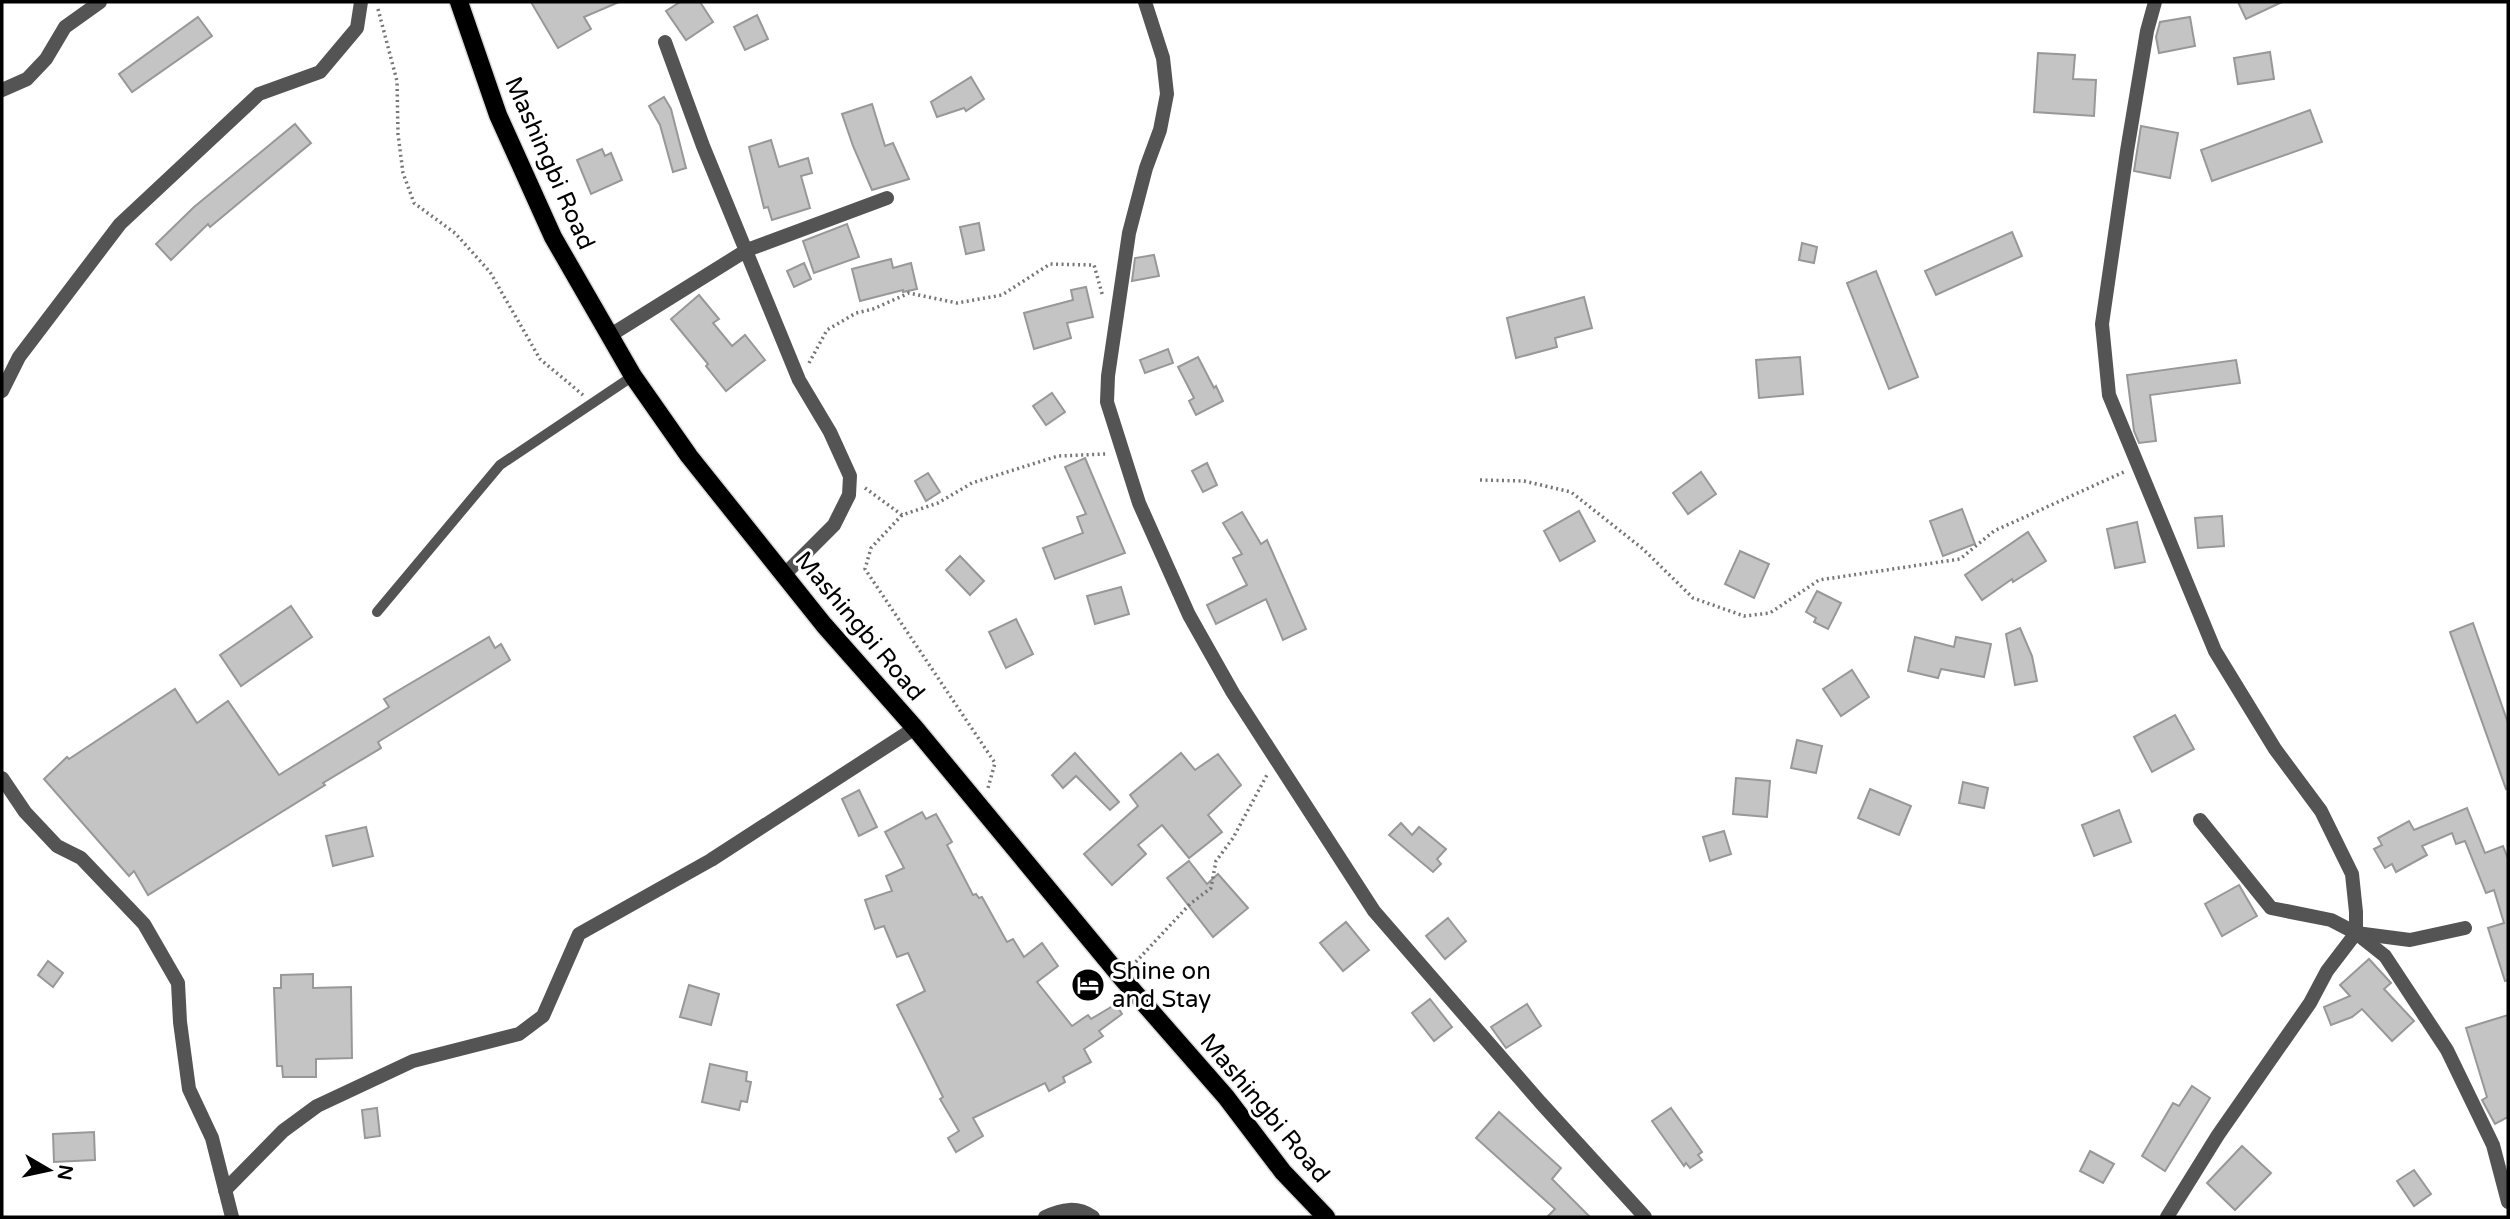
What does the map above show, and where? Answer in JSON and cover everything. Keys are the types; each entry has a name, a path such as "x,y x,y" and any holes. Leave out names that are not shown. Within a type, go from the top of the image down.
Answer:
{"main road":[{"name":"Mashingbi Road","path":"459,2 498,115 553,237 633,376 689,456 824,625 915,728 1121,977 1226,1097 1283,1172 1326,1217"}],"street":[{"path":"2,90 27,79 46,59 65,27 100,2"},
{"path":"2,391 19,357 120,224 259,94 320,72 357,28 361,2"},
{"path":"1145,2 1163,58 1167,94 1160,130 1146,168 1129,233 1108,376 1107,402 1139,503 1189,615 1233,693 1374,911 1540,1102 1645,1217"},
{"path":"2155,2 2147,31 2127,151 2102,324 2109,395 2215,651 2275,749 2321,811 2352,874 2356,912 2356,933 2327,971 2310,1003 2218,1135 2167,1217"},
{"path":"665,42 703,146 799,380 830,432 850,476 849,495 835,525 784,575"},
{"path":"610,336 747,250 887,198"},
{"path":"225,1190 283,1131 317,1106 413,1060 519,1034 543,1016 579,934 711,860 915,728"},
{"path":"2,778 25,812 57,846 81,858 144,924 178,983 189,1090 212,1138 232,1217"},
{"path":"2200,820 2272,908 2331,920 2356,933 2385,956 2447,1050 2493,1144 2508,1202"},
{"path":"2356,933 2410,940 2465,928"},
{"path":"1045,1217 1060,1210 1084,1210 1093,1217"}],"lane":[{"path":"377,612 500,465 633,376"}],"path":[{"path":"376,2 397,81 402,173 414,203 456,233 490,272 540,359 592,403"},
{"path":"799,380 827,330 856,313 873,309 909,293 957,303 1002,295 1050,264 1094,265 1106,306 1117,324"},
{"path":"982,808 995,763 865,569 870,548 902,515 939,503 972,483 1058,456 1122,453"},
{"path":"1480,480 1524,481 1571,492 1643,549 1693,597 1744,616 1770,613 1819,580 1960,559 1994,531 2137,466"},
{"path":"850,476 902,515"},
{"path":"1121,977 1190,904 1211,888 1216,861 1233,838 1276,759"}],"building":[{"path":"531,2 619,2 584,17 591,29 558,48"},
{"path":"680,2 700,2 713,22 686,40 666,11"},
{"path":"2238,2 2282,2 2246,19"},
{"path":"757,15 768,39 745,50 734,27"},
{"path":"198,17 212,36 132,92 119,74"},
{"path":"2190,17 2195,46 2159,53 2156,37 2160,22"},
{"path":"2270,52 2274,79 2238,84 2234,58"},
{"path":"2038,53 2075,55 2073,79 2096,80 2094,116 2034,112"},
{"path":"971,77 984,99 966,111 964,108 937,117 931,102"},
{"path":"664,97 671,109 686,168 673,172 660,125 649,106"},
{"path":"872,104 885,146 893,143 909,179 872,190 842,114"},
{"path":"2310,110 2322,142 2212,181 2201,150"},
{"path":"295,124 311,143 210,227 208,224 171,260 156,244 194,207"},
{"path":"2141,126 2178,133 2170,178 2134,171"},
{"path":"771,140 779,167 808,158 812,173 801,176 810,208 772,220 768,207 764,208 749,147"},
{"path":"602,149 605,156 611,153 622,180 591,194 577,160"},
{"path":"979,223 984,250 966,254 960,227"},
{"path":"847,224 859,257 814,273 803,241"},
{"path":"2012,232 2022,256 1936,295 1925,271"},
{"path":"1802,243 1817,247 1814,263 1799,260"},
{"path":"1154,255 1159,276 1132,281 1135,258"},
{"path":"891,259 893,268 911,263 917,289 860,301 852,269"},
{"path":"804,263 811,279 794,287 787,271"},
{"path":"1876,271 1918,377 1889,389 1847,283"},
{"path":"1086,287 1093,317 1067,323 1071,338 1034,349 1024,313 1073,300 1071,290"},
{"path":"699,295 719,319 713,323 732,346 745,335 765,360 726,391 671,319"},
{"path":"1584,297 1592,328 1555,338 1557,347 1516,358 1507,318"},
{"path":"1168,349 1173,363 1145,373 1140,360"},
{"path":"1198,357 1223,401 1196,415 1189,401 1194,398 1178,367"},
{"path":"1800,357 1803,394 1759,398 1756,360"},
{"path":"2236,360 2240,383 2150,395 2156,441 2139,443 2134,431 2127,375"},
{"path":"1052,393 1065,412 1046,425 1033,406"},
{"path":"1085,458 1125,553 1055,579 1043,548 1083,533 1077,517 1086,514 1065,467"},
{"path":"1207,463 1217,485 1203,492 1192,471"},
{"path":"1701,472 1716,494 1688,514 1673,493"},
{"path":"928,473 940,492 926,501 915,481"},
{"path":"1962,509 1975,544 1943,556 1930,521"},
{"path":"1579,511 1595,541 1560,561 1544,531"},
{"path":"1242,512 1261,544 1267,540 1306,629 1283,640 1266,599 1216,624 1207,605 1247,585 1233,558 1242,554 1223,523"},
{"path":"2222,516 2224,546 2198,548 2195,518"},
{"path":"2137,522 2145,562 2115,568 2107,529"},
{"path":"2028,532 2046,561 2013,582 2012,579 1982,600 1965,575"},
{"path":"1740,551 1769,564 1754,598 1725,584"},
{"path":"960,556 984,581 970,595 946,570"},
{"path":"1121,587 1129,614 1095,624 1087,596"},
{"path":"1817,591 1841,603 1828,629 1814,622 1816,618 1806,612"},
{"path":"291,606 312,637 241,686 220,655"},
{"path":"1016,619 1033,654 1006,668 989,632"},
{"path":"2473,623 2508,723 2506,789 2450,632"},
{"path":"2020,628 2032,656 2037,681 2015,685 2006,634"},
{"path":"489,637 495,648 501,644 510,660 378,742 381,748 323,783 325,785 148,895 134,871 129,876 44,779 67,757 69,759 175,689 197,723 228,701 279,775 389,707 384,699"},
{"path":"1915,637 1954,647 1956,637 1991,644 1984,677 1941,669 1938,678 1908,671"},
{"path":"1852,670 1869,697 1841,716 1823,689"},
{"path":"2175,715 2194,749 2152,772 2134,737"},
{"path":"1797,740 1822,746 1816,773 1791,768"},
{"path":"1075,753 1119,802 1110,810 1076,776 1063,788 1052,775"},
{"path":"1181,753 1195,770 1218,754 1241,785 1208,815 1222,832 1189,858 1162,825 1138,845 1146,854 1112,885 1084,854 1138,806 1130,795"},
{"path":"1736,778 1770,781 1767,817 1733,814"},
{"path":"1963,782 1988,788 1984,808 1959,803"},
{"path":"1870,789 1911,806 1899,835 1858,818"},
{"path":"859,790 877,827 859,836 842,799"},
{"path":"2467,808 2485,853 2503,846 2508,859 2508,980 2505,981 2488,928 2504,923 2494,890 2486,893 2465,841 2456,844 2452,833 2422,846 2427,855 2396,872 2392,864 2385,868 2374,849 2382,845 2378,838 2409,821 2414,830"},
{"path":"2119,810 2131,842 2094,856 2082,825"},
{"path":"922,812 926,819 936,814 952,842 947,845 973,895 982,897 1007,942 1013,939 1024,957 1042,943 1058,966 1037,982 1072,1026 1088,1015 1091,1019 1116,1004 1122,1014 1099,1031 1103,1036 1084,1049 1091,1062 1063,1077 1065,1082 1049,1091 1045,1083 973,1118 983,1136 956,1152 948,1138 959,1131 940,1099 943,1097 897,1005 925,991 908,953 897,957 884,926 875,929 865,900 892,891 886,876 904,868 885,832"},
{"path":"1401,823 1412,835 1419,827 1446,849 1437,859 1441,864 1433,872 1389,835"},
{"path":"366,827 373,856 333,866 326,836"},
{"path":"1724,831 1731,854 1710,861 1703,837"},
{"path":"1189,861 1207,884 1218,874 1248,908 1213,937 1167,878"},
{"path":"2239,885 2257,916 2222,936 2205,904"},
{"path":"1448,918 1466,941 1445,959 1426,936"},
{"path":"1346,922 1369,950 1343,971 1320,943"},
{"path":"2369,959 2391,983 2384,989 2414,1021 2392,1041 2362,1009 2352,1017 2331,1025 2324,1007 2350,996 2340,985"},
{"path":"48,961 63,973 53,987 38,975"},
{"path":"313,974 313,988 351,987 352,1058 316,1059 316,1077 283,1077 282,1066 277,1066 274,988 281,988 281,975"},
{"path":"689,985 719,994 711,1025 680,1017"},
{"path":"1430,999 1452,1027 1434,1041 1412,1013"},
{"path":"1527,1004 1541,1026 1506,1048 1491,1027"},
{"path":"2508,1015 2508,1117 2495,1124 2482,1100 2487,1097 2466,1028"},
{"path":"710,1064 747,1072 746,1081 751,1082 747,1102 741,1101 739,1110 702,1102"},
{"path":"2192,1086 2210,1098 2165,1171 2142,1156 2173,1103 2179,1106"},
{"path":"377,1108 380,1136 365,1138 362,1110"},
{"path":"1671,1108 1702,1152 1698,1155 1702,1160 1690,1168 1686,1163 1684,1166 1652,1121"},
{"path":"1499,1112 1561,1168 1552,1179 1590,1217 1547,1217 1555,1209 1476,1138"},
{"path":"94,1132 95,1160 54,1162 53,1134"},
{"path":"2242,1146 2271,1173 2235,1210 2207,1183"},
{"path":"2090,1151 2114,1164 2103,1183 2080,1171"},
{"path":"2414,1170 2431,1194 2414,1206 2397,1181"}],"place":[{"name":"Shine on and Stay","path":"1088,985"}]}
